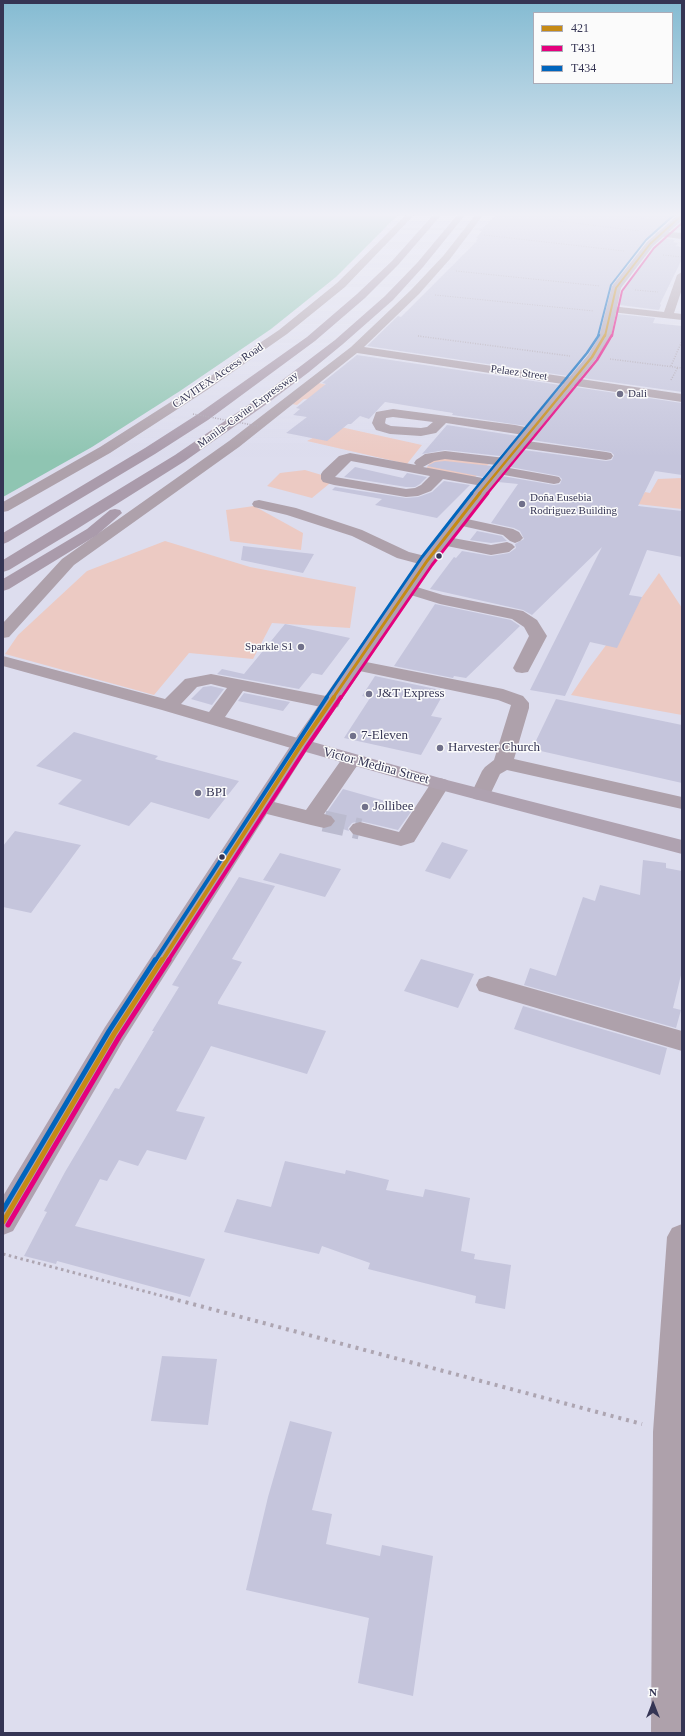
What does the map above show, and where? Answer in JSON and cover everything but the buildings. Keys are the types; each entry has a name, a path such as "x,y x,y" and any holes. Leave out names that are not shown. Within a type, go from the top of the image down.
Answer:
{"highway":[{"name":"Manila–Cavite Expressway","path":"3,539 203,417 311,339 362,295"},
{"name":"Manila–Cavite Expressway","path":"3,566 72,526 180,458 264,400 367,319 392,295"},
{"path":"3,586 92,532 180,458"}],"main road":[{"path":"3,1222 114,1034 301,745 407,589 442,541 577,376 605,337 614,295"},
{"name":"Victor Medina Street","path":"301,745 440,784 682,847"}],"street":[{"name":"CAVITEX Access Road","path":"3,508 125,437 203,387 283,332 329,295"},
{"path":"3,633 68,562 234,444 262,434 287,414 292,400 355,349 412,295"},
{"path":"668,314 676,295"},
{"path":"611,311 668,314 682,317"},
{"name":"Pelaez Street","path":"355,349 577,376 682,398"},
{"path":"502,362 577,376"},
{"path":"443,419 530,432"},
{"path":"520,444 606,456"},
{"path":"421,463 430,457 445,455 502,466 554,480"},
{"path":"439,475 426,488 418,492 406,493 334,482 328,479 328,474 344,460 350,458 488,483"},
{"path":"259,504 292,511 357,533 403,555 427,561"},
{"path":"442,541 491,550 504,549 511,543 514,535 508,532 458,521"},
{"path":"407,589 440,599 517,615 532,624 538,636 522,668"},
{"name":"Victor Medina Street","path":"3,661 169,706 301,745"},
{"path":"356,665 503,695 520,703 520,708 503,763 492,771 481,794"},
{"path":"169,706 191,683 211,679 330,703"},
{"path":"214,719 238,685"},
{"path":"262,806 318,819 351,760"},
{"path":"503,763 682,803"},
{"path":"360,829 401,838 406,837 440,784"},
{"path":"488,984 682,1042"},
{"path":"671,1733 670,1432 682,1237"}],"path":[{"path":"446,295 611,311"},
{"path":"418,336 682,368"},
{"path":"671,366 682,341"},
{"path":"193,414 258,426"},
{"path":"3,1254 670,1432"}],"shaded area":[{"path":"3,295 313,295 271,329 180,391 92,447 3,497"},
{"path":"315,382 331,386 318,400 304,399 297,405 292,404"},
{"path":"336,426 422,445 407,464 307,441"},
{"path":"447,457 489,464 473,479 426,469 432,459"},
{"path":"305,470 335,479 312,498 267,486 280,473"},
{"path":"682,478 682,509 637,504 645,492 650,493 658,479"},
{"path":"254,506 303,533 301,550 230,541 226,510"},
{"path":"165,541 250,567 356,587 350,628 272,623 253,659 189,653 154,695 5,654 18,635 87,571"},
{"path":"659,573 682,608 682,715 571,695 589,668"}],"tunnel":[{"path":"324,821 360,829"}],"transit line":[{"name":"T434","path":"3,1210 109,1031 296,742 422,557 493,466 587,353 599,335 609,295"},
{"name":"421","path":"3,1222 114,1034 301,745 427,561 498,470 592,357 605,337 614,295"},
{"name":"T431","path":"8,1225 119,1037 306,748 432,565 503,474 597,360 611,339 621,295"}],"place":[{"name":"Dali","path":"620,394"},
{"name":"Doña Eusebia Rodriguez Building","path":"522,504"},
{"name":"Sparkle S1","path":"301,647"},
{"name":"J&T Express","path":"369,694"},
{"name":"7-Eleven","path":"353,736"},
{"name":"Harvester Church","path":"440,748"},
{"name":"BPI","path":"198,793"},
{"name":"Jollibee","path":"365,807"}]}
